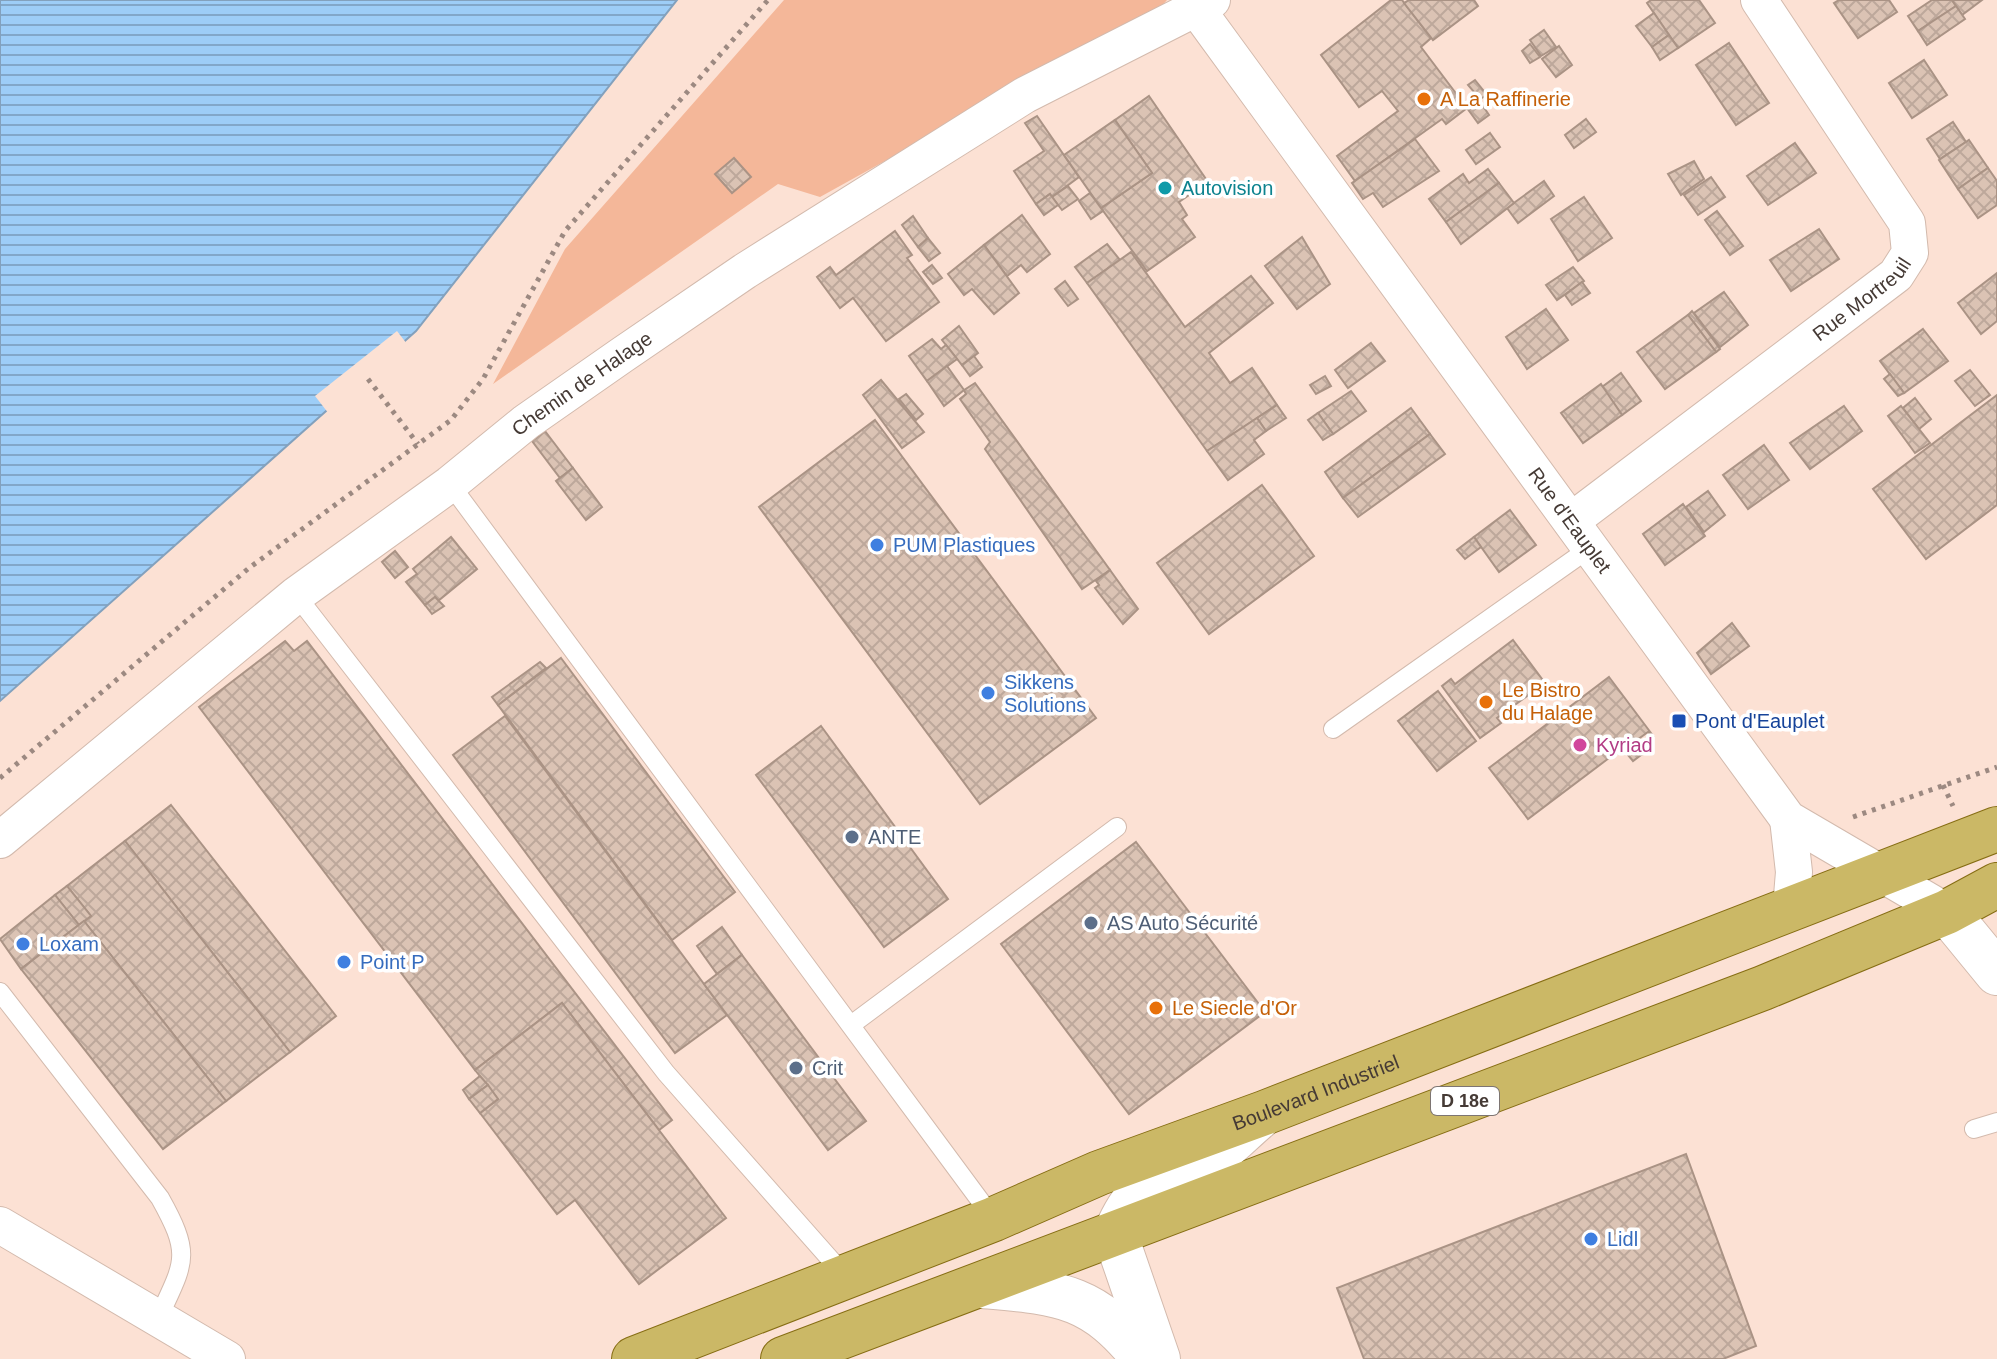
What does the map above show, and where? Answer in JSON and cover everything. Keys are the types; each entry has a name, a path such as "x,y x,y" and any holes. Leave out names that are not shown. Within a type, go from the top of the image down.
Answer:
{"main road":[{"name":"Boulevard Industriel","path":"634,1359 994,1219 1099,1173 1264,1113 1997,829"},
{"name":"D 18e","path":"783,1359 1763,988 1947,912 1997,885"}],"street":[{"name":"Rue Mortreuil","path":"1580,534 1896,275 1910,253 1907,223 1759,0"},
{"name":"Rue d'Eauplet","path":"1204,4 1580,534 1788,819 1947,912 1997,973"},
{"name":"Chemin de Halage","path":"0,840 296,595 450,484 526,422 745,271 1025,95 1204,4"},
{"path":"1788,819 1794,872 1791,908"},
{"path":"1158,1359 1115,1234 1130,1201 1142,1189 1205,1162 1264,1113"},
{"path":"0,1225 157,1321 227,1359"},
{"path":"982,1286 1065,1296 1096,1309 1122,1331 1144,1359"}],"lane":[{"path":"450,484 994,1219"},
{"path":"1333,729 1580,534"},
{"path":"296,595 666,1073 846,1277"},
{"path":"851,1025 1117,827"},
{"path":"0,992 160,1198 181,1235 184,1255 181,1268 157,1321"},
{"path":"1974,1129 1997,1122"}],"path":[{"path":"0,778 249,568 451,420 483,379 565,231 768,0"},
{"path":"368,379 418,444"}],"shaded area":[{"path":"784,0 1167,0 1159,9 820,197 778,184 493,384 565,249"}],"water":[{"path":"0,0 677,0 416,331 0,701"}],"pier":[{"path":"397,331 407,344 329,414 315,396"}],"building":[{"name":"A La Raffinerie","path":"1391,0 1402,0 1431,38 1421,47 1467,108 1446,124 1442,119 1355,181 1337,156 1398,111 1382,91 1359,107 1321,55"},
{"path":"1409,0 1474,0 1478,6 1433,40 1404,3"},
{"path":"1651,0 1699,0 1715,23 1678,48 1647,3"},
{"path":"1839,0 1889,0 1897,12 1858,38 1834,3"},
{"path":"1932,0 1952,0 1956,6 1918,31 1908,16"},
{"path":"1952,0 1982,0 1962,15"},
{"path":"1956,6 1965,19 1927,45 1918,31"},
{"path":"1654,13 1669,35 1652,47 1636,26"},
{"path":"1544,30 1556,47 1541,56 1530,40"},
{"path":"1669,35 1678,48 1660,60 1652,47"},
{"path":"1729,43 1769,103 1736,125 1696,65"},
{"path":"1530,44 1540,57 1530,63 1522,51"},
{"path":"1559,46 1572,65 1556,77 1542,59"},
{"path":"1924,60 1947,95 1912,118 1889,83"},
{"path":"1475,80 1487,95 1480,99 1468,85"},
{"name":"Autovision","path":"1149,96 1208,182 1179,202 1187,215 1182,219 1195,237 1147,271 1101,208 1152,173 1115,120"},
{"path":"1479,100 1489,115 1478,123 1467,108"},
{"path":"1037,116 1079,177 1052,197 1050,194 1036,204 1014,171 1044,151 1025,123"},
{"path":"1586,119 1596,132 1574,148 1565,135"},
{"path":"1115,120 1152,173 1101,208 1064,155"},
{"path":"1953,122 1966,142 1940,159 1927,139"},
{"path":"1490,133 1500,147 1476,164 1466,150"},
{"path":"1415,139 1439,171 1383,207 1373,193 1363,199 1352,183"},
{"path":"1969,140 1988,168 1958,189 1939,160"},
{"path":"1795,143 1816,173 1768,205 1747,176"},
{"path":"734,158 751,177 732,193 715,174"},
{"path":"1694,161 1704,179 1681,195 1668,174"},
{"path":"1988,168 1997,181 1997,205 1978,218 1958,189"},
{"path":"1488,169 1499,183 1446,222 1429,199 1463,174 1469,183"},
{"path":"1711,177 1725,197 1698,215 1684,195"},
{"path":"1544,181 1554,196 1518,223 1507,208"},
{"path":"1499,183 1514,203 1461,244 1446,222"},
{"path":"1068,186 1078,199 1062,210 1052,197"},
{"path":"1090,193 1103,211 1091,219 1079,201"},
{"path":"1050,194 1058,205 1044,215 1036,204"},
{"path":"1584,197 1612,238 1578,261 1551,219"},
{"path":"1717,211 1743,246 1730,255 1705,220"},
{"path":"1022,215 1050,254 1027,272 1021,265 1007,276 984,245"},
{"path":"913,216 928,238 918,247 902,225"},
{"path":"1819,229 1839,259 1791,291 1770,260"},
{"path":"895,231 912,255 907,258 939,302 886,341 853,298 840,308 817,277 830,267 836,275"},
{"path":"1302,237 1330,284 1297,309 1265,266"},
{"path":"928,238 940,253 929,261 918,247"},
{"path":"1107,244 1120,260 1087,283 1075,267"},
{"path":"984,245 1019,293 994,314 972,289 964,295 948,274"},
{"path":"1131,252 1185,327 1251,276 1273,303 1209,353 1230,383 1252,368 1277,405 1207,451 1087,283"},
{"path":"932,265 942,278 933,284 923,272"},
{"path":"1573,267 1584,281 1557,300 1546,285"},
{"path":"1997,273 1997,321 1981,334 1958,303"},
{"path":"1065,281 1078,299 1068,306 1055,289"},
{"path":"1582,282 1590,293 1572,305 1565,295"},
{"path":"1724,292 1748,325 1720,347 1694,313"},
{"path":"1546,309 1568,340 1527,369 1506,337"},
{"path":"1692,311 1720,349 1716,352 1688,315"},
{"path":"1688,315 1716,352 1665,389 1637,352"},
{"path":"959,326 978,353 962,365 942,340"},
{"path":"1923,329 1948,361 1904,393 1880,361"},
{"path":"932,339 941,349 946,345 957,359 927,381 909,356"},
{"path":"1371,343 1385,361 1348,388 1335,370"},
{"path":"974,356 982,367 970,376 962,365"},
{"path":"947,366 964,390 944,406 927,381"},
{"path":"1970,370 1990,395 1975,406 1955,381"},
{"path":"1621,373 1641,401 1622,415 1602,387"},
{"path":"1890,374 1904,393 1898,396 1884,379"},
{"path":"1325,376 1331,386 1316,394 1310,385"},
{"path":"881,380 924,432 902,448 863,395"},
{"path":"975,383 1110,570 1082,589 985,449 990,442 960,399 966,394 964,390"},
{"path":"1601,384 1622,415 1583,443 1561,413"},
{"path":"1351,391 1366,411 1333,434 1318,413"},
{"path":"906,394 923,414 916,420 899,399"},
{"path":"1997,395 1997,505 1926,559 1873,489"},
{"path":"1915,398 1931,419 1919,429 1903,408"},
{"path":"1277,405 1286,418 1266,431 1257,418"},
{"path":"1844,406 1862,431 1810,469 1790,443"},
{"path":"1901,406 1930,443 1915,453 1888,416"},
{"path":"1411,408 1430,434 1343,498 1325,472"},
{"path":"1318,413 1333,434 1323,440 1308,420"},
{"path":"1257,418 1266,431 1254,440 1264,454 1228,480 1207,451"},
{"path":"875,420 1096,718 980,804 759,507"},
{"path":"545,431 573,468 560,478 532,441"},
{"path":"1430,434 1445,454 1358,517 1343,498"},
{"path":"1764,445 1789,480 1748,509 1723,475"},
{"path":"573,468 602,507 586,520 556,481"},
{"path":"1262,485 1314,556 1209,634 1157,563"},
{"path":"1708,491 1725,515 1704,532 1686,507"},
{"path":"1683,504 1705,536 1665,565 1643,534"},
{"path":"1510,510 1536,545 1499,572 1474,537"},
{"path":"451,537 477,569 438,601 435,597 425,605 406,582 417,574 413,569"},
{"path":"1474,537 1481,547 1465,559 1457,550"},
{"path":"395,551 408,567 395,578 382,562"},
{"path":"1110,570 1138,609 1123,624 1095,588 1099,585 1096,581"},
{"path":"435,597 444,606 432,614 425,605"},
{"path":"1732,623 1749,646 1711,674 1697,653"},
{"name":"Le Bistro du Halage","path":"1513,640 1545,683 1497,718 1501,723 1480,738 1442,686 1451,679 1455,684"},
{"path":"285,641 294,651 307,641 672,1120 659,1130 562,1003 475,1070 199,707"},
{"path":"561,658 735,892 672,940 498,705"},
{"path":"540,662 546,668 498,705 492,697"},
{"name":"Kyriad","path":"1609,677 1654,737 1648,732 1637,740 1645,752 1633,761 1624,750 1609,758 1528,819 1489,768"},
{"path":"1438,691 1476,741 1437,771 1398,721"},
{"path":"505,716 727,1015 675,1053 453,755"},
{"name":"ANTE","path":"821,726 948,899 884,947 756,775"},
{"path":"171,805 336,1016 290,1052 125,841"},
{"path":"125,841 290,1052 226,1101 84,921 91,916 67,886"},
{"path":"1136,842 1265,1012 1129,1114 1001,944"},
{"path":"67,886 91,916 79,925 55,895"},
{"path":"55,895 79,925 21,969 0,939"},
{"path":"84,921 226,1101 163,1149 21,969"},
{"path":"722,927 742,955 717,974 697,946"},
{"name":"Crit","path":"742,955 866,1121 828,1150 704,984"},
{"path":"562,1003 726,1218 639,1284 575,1200 557,1214 480,1113 498,1099 475,1070"},
{"path":"480,1076 488,1085 469,1099 463,1090"},
{"path":"488,1085 498,1099 480,1113 469,1099"},
{"name":"Lidl","path":"1686,1154 1756,1346 1723,1359 1364,1359 1337,1288"}],"place":[{"name":"A La Raffinerie","path":"1424,99"},
{"name":"Autovision","path":"1165,188"},
{"name":"PUM Plastiques","path":"877,545"},
{"name":"Sikkens Solutions","path":"988,693"},
{"name":"Le Bistro du Halage","path":"1486,702"},
{"name":"Pont d'Eauplet","path":"1679,721"},
{"name":"Kyriad","path":"1580,745"},
{"name":"ANTE","path":"852,837"},
{"name":"AS Auto Sécurité","path":"1091,923"},
{"name":"Loxam","path":"23,944"},
{"name":"Point P","path":"344,962"},
{"name":"Le Siecle d'Or","path":"1156,1008"},
{"name":"Crit","path":"796,1068"},
{"name":"Lidl","path":"1591,1239"}]}
